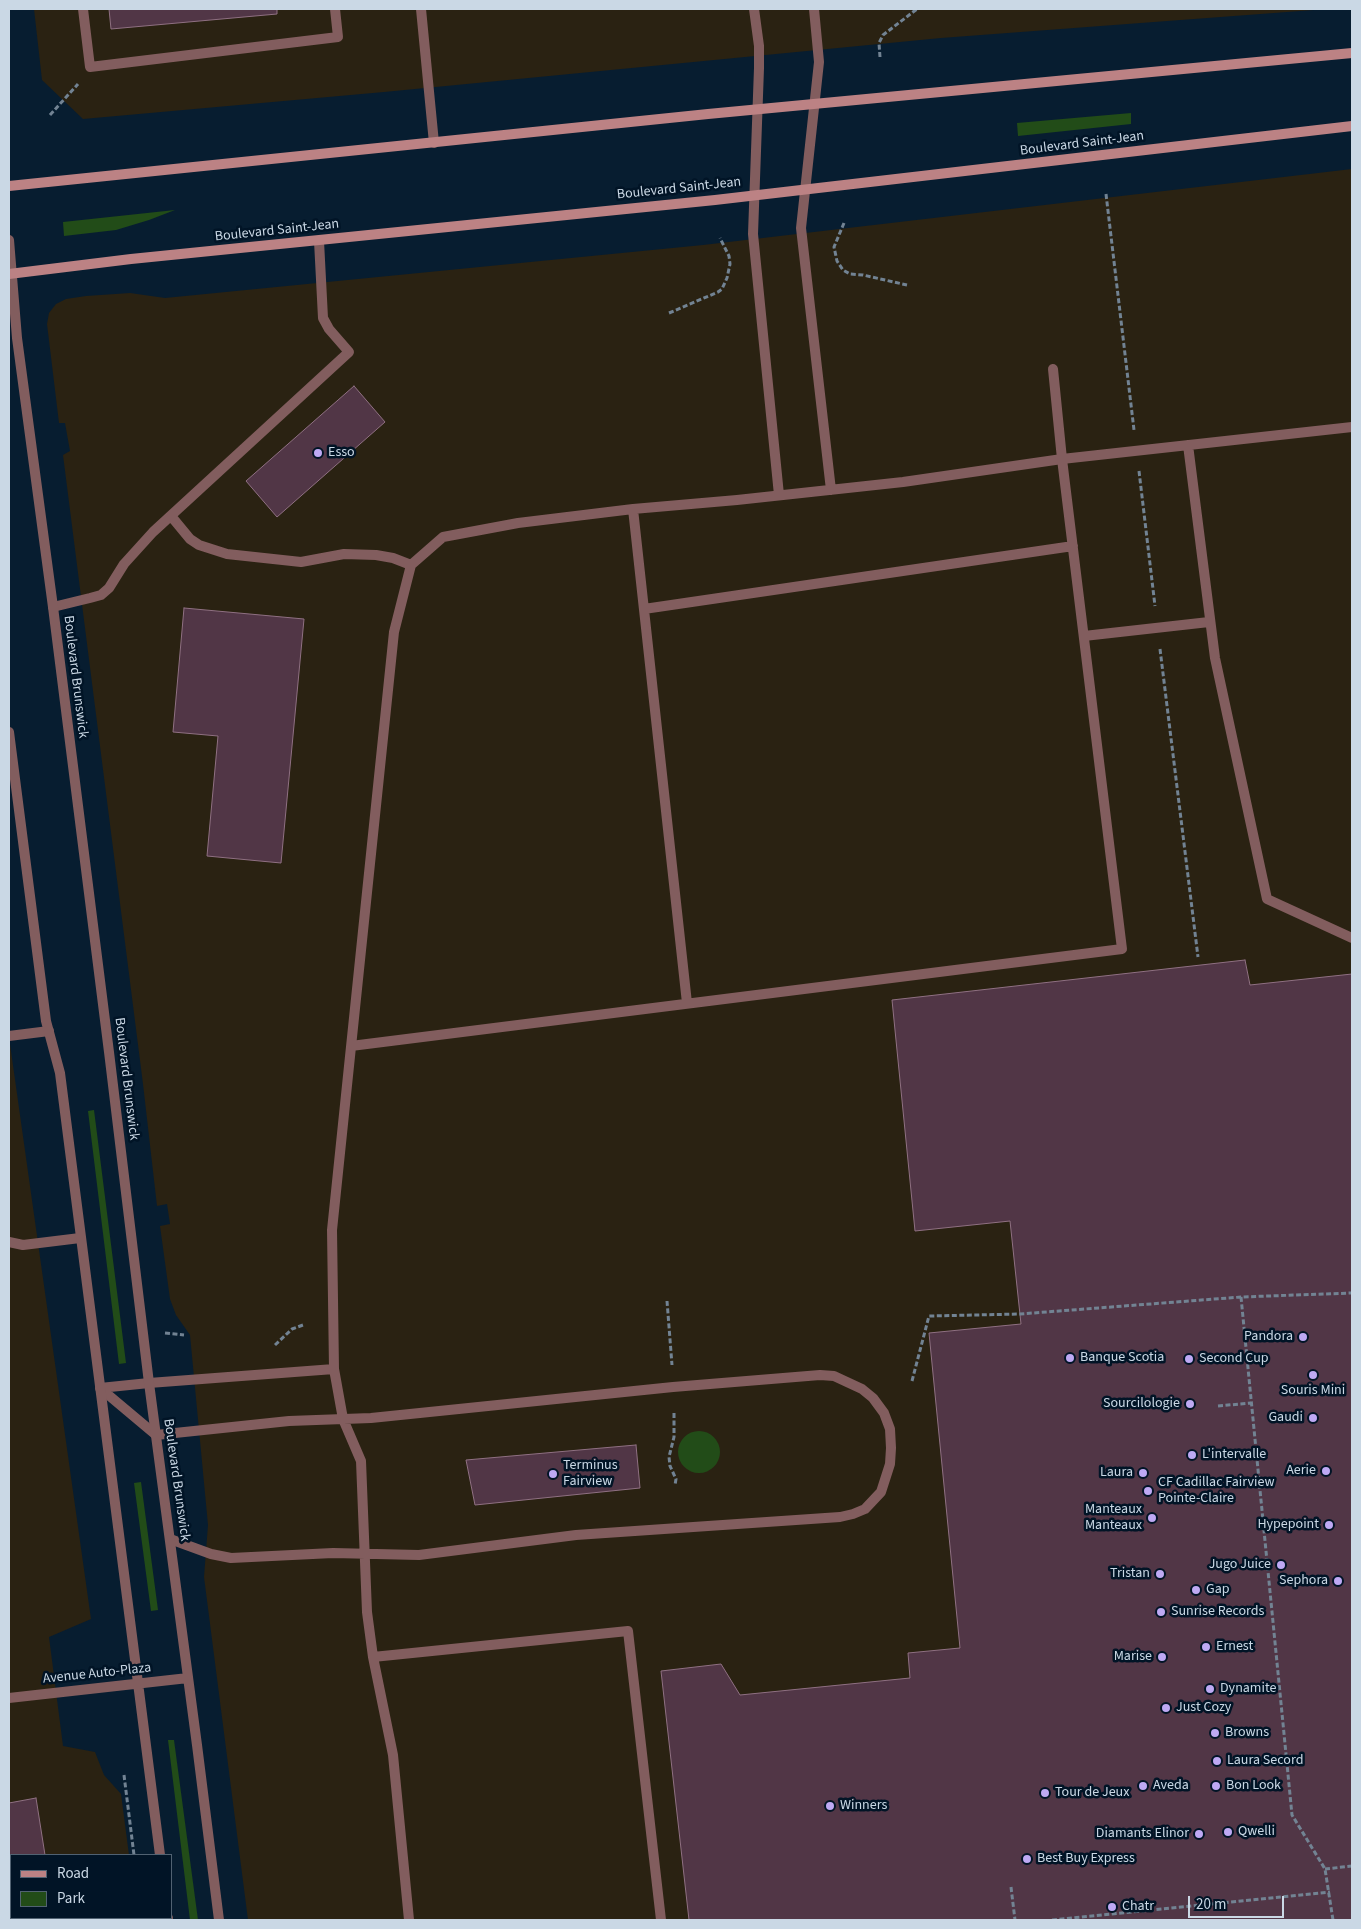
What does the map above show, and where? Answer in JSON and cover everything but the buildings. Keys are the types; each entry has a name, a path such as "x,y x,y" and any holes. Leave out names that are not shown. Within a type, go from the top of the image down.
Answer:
{"main road":[{"path":"9,186 708,114 1352,53"},
{"name":"Boulevard Saint-Jean","path":"10,274 131,259 804,190 1352,126"}],"street":[{"path":"83,9 90,68 338,37 335,9"},
{"path":"421,9 434,143"},
{"path":"754,9 759,46 753,234 779,495"},
{"path":"814,9 819,62 801,228 831,490"},
{"name":"Boulevard Brunswick","path":"9,240 10,274 17,338 110,1052 149,1383 219,1920"},
{"path":"53,607 101,595 109,588 124,564 137,549 349,352 329,329 323,318 319,240"},
{"path":"351,1046 1122,949 1062,459 1054,369"},
{"path":"409,1920 393,1755 373,1657 367,1612 361,1460 343,1419 334,1369 332,1230 394,632 411,565 443,537 518,523 633,509 903,482 1062,459 1352,427"},
{"path":"1188,445 1209,622 1267,899 1352,938"},
{"path":"633,509 687,1004"},
{"path":"171,516 186,535 198,546 227,554 300,562 344,554 367,555 393,558 411,565"},
{"path":"644,609 1073,546"},
{"path":"1084,636 1209,622"},
{"path":"9,732 13,799 46,1021 60,1073 160,1854"},
{"path":"9,1036 48,1031"},
{"path":"9,1242 24,1244 80,1238"},
{"path":"100,1388 334,1369"},
{"path":"100,1388 156,1435 289,1421 343,1419 820,1375 834,1376 862,1389 873,1398 884,1413 890,1429 890,1464 881,1492 865,1509 853,1514 576,1535 419,1555 333,1553 231,1558 211,1554 170,1539"},
{"path":"373,1657 628,1631 661,1920"},
{"name":"Avenue Auto-Plaza","path":"9,1698 188,1678"}],"path":[{"path":"880,57 879,43 883,35 917,9"},
{"path":"50,115 79,82"},
{"path":"1106,194 1198,957"},
{"path":"844,223 834,248 837,260 843,270 850,274 864,275 907,285"},
{"path":"669,313 722,289 730,264 729,256 720,238"},
{"path":"912,1381 929,1316 1020,1314 1241,1297 1352,1293"},
{"path":"1241,1297 1292,1815 1325,1869 1333,1920"},
{"path":"667,1301 673,1373"},
{"path":"275,1344 292,1329 304,1325"},
{"path":"1218,1406 1252,1403"},
{"path":"674,1413 674,1437 668,1457 676,1479 675,1485"},
{"path":"124,1775 134,1854"},
{"path":"1325,1869 1352,1866"},
{"path":"1011,1887 1015,1920"},
{"path":"1052,1920 1330,1892"}],"shaded area":[{"path":"34,9 1327,9 941,38 83,119 42,80"},
{"path":"1352,169 1352,1920 248,1920 204,1577 208,1525 190,1335 176,1315 170,1299 160,1226 170,1224 167,1204 157,1206 63,455 70,451 65,423 59,423 47,324 49,313 56,304 66,299 86,296 130,293 165,298 703,245"},
{"path":"9,1037 91,1619 49,1637 63,1746 95,1752 104,1775 121,1794 129,1854 10,1854 10,1919 137,1920 9,1920"}],"green space":[{"path":"1131,113 1131,124 1018,136 1017,123"},
{"path":"175,210 116,230 64,236 63,222"},
{"path":"94,1110 126,1363 119,1364 88,1111"},
{"path":"703,1431 711,1434 717,1440 720,1452 717,1464 711,1470 695,1473 687,1470 681,1464 678,1448 681,1440 687,1434"},
{"path":"141,1482 158,1610 151,1611 134,1483"},
{"path":"168,1740 174,1740 198,1920 190,1920"}],"place":[{"name":"Esso","path":"318,453"},
{"name":"Pandora","path":"1303,1337"},
{"name":"Banque Scotia","path":"1070,1358"},
{"name":"Second Cup","path":"1189,1359"},
{"name":"Souris Mini","path":"1313,1375"},
{"name":"Sourcilologie","path":"1190,1404"},
{"name":"Gaudi","path":"1313,1418"},
{"name":"L'intervalle","path":"1192,1455"},
{"name":"Aerie","path":"1326,1471"},
{"name":"Laura","path":"1143,1473"},
{"name":"Terminus Fairview","path":"553,1474"},
{"name":"CF Cadillac Fairview Pointe-Claire","path":"1148,1491"},
{"name":"Manteaux Manteaux","path":"1152,1518"},
{"name":"Hypepoint","path":"1329,1525"},
{"name":"Jugo Juice","path":"1281,1565"},
{"name":"Tristan","path":"1160,1574"},
{"name":"Sephora","path":"1338,1581"},
{"name":"Gap","path":"1196,1590"},
{"name":"Sunrise Records","path":"1161,1612"},
{"name":"Ernest","path":"1206,1647"},
{"name":"Marise","path":"1162,1657"},
{"name":"Dynamite","path":"1210,1689"},
{"name":"Just Cozy","path":"1166,1708"},
{"name":"Browns","path":"1215,1733"},
{"name":"Laura Secord","path":"1217,1761"},
{"name":"Aveda","path":"1143,1786"},
{"name":"Bon Look","path":"1216,1786"},
{"name":"Tour de Jeux","path":"1045,1793"},
{"name":"Winners","path":"830,1806"},
{"name":"Qwelli","path":"1228,1832"},
{"name":"Diamants Elinor","path":"1199,1834"},
{"name":"Best Buy Express","path":"1027,1859"},
{"name":"Chatr","path":"1112,1907"}]}
